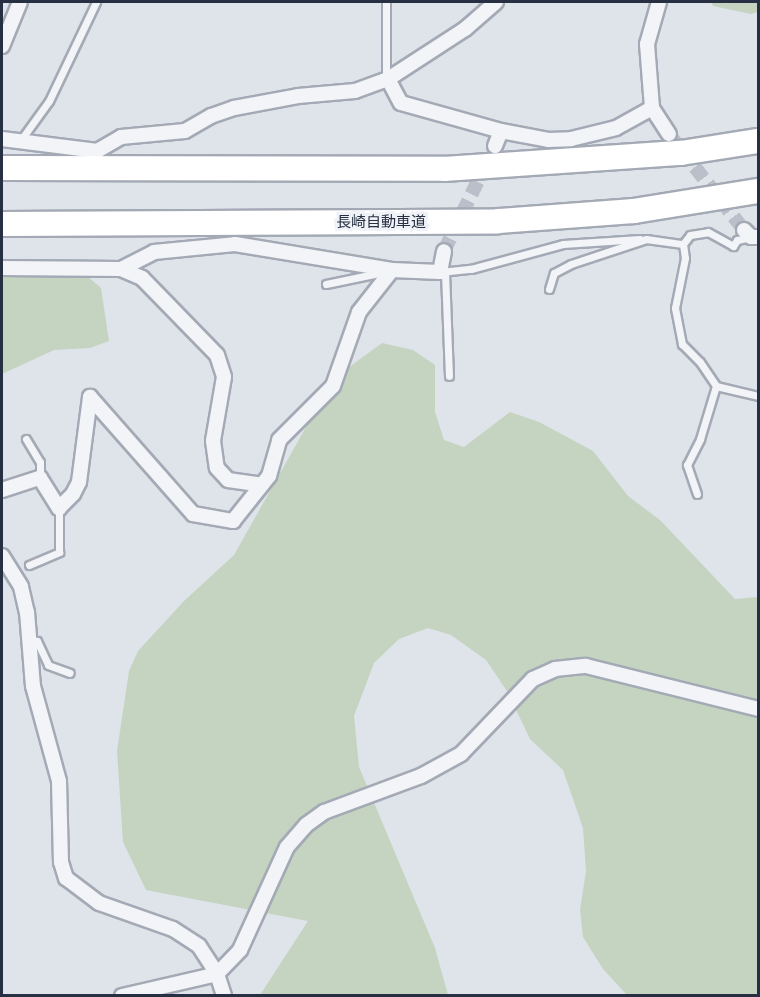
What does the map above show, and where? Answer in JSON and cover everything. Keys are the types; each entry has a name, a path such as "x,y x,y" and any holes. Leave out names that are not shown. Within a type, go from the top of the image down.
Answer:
{"highway":[{"path":"2,168 444,170 670,154 759,141"},
{"name":"長崎自動車道","path":"2,224 498,221 634,211 759,193"}],"street":[{"path":"2,46 20,2"},
{"path":"2,139 97,151 121,137 185,131 211,116 234,108 298,96 355,91 387,79 465,29 496,2"},
{"path":"659,2 647,44 652,108 669,134"},
{"path":"387,79 401,103 501,131 548,140 571,140 616,128 652,108"},
{"path":"495,147 501,131"},
{"path":"121,269 154,252 235,244 392,270 442,272 444,251"},
{"path":"2,268 121,269 142,278 217,355 224,377 213,441 217,468 228,480 261,485"},
{"path":"2,490 40,478 59,508 78,488 90,397 193,514 233,521 269,476 279,440 333,386 359,312 392,270"},
{"path":"2,556 21,587 33,686 59,781 61,862 66,878 99,903 173,929 199,946 217,974 224,996"},
{"path":"122,996 217,974 240,950 287,848 306,825 324,812 421,776 461,754 532,679 555,669 586,666 759,709"}],"lane":[{"path":"20,141 49,101 96,2"},
{"path":"386,2 387,79"},
{"path":"751,235 737,240 733,246 708,232 690,235 683,244 685,258 675,308 682,344 716,386 759,396"},
{"path":"449,376 442,272 471,269 563,244 646,239 683,244"},
{"path":"549,289 554,273 646,239"},
{"path":"326,284 392,270"},
{"path":"697,494 687,465 700,439 716,386"},
{"path":"26,439 40,462 40,478"},
{"path":"29,565 59,552 59,508"},
{"path":"29,640 37,641 48,665 70,673"}],"green space":[{"path":"711,2 758,2 758,12 751,14 713,6"},
{"path":"44,259 78,268 101,288 109,341 90,348 54,350 2,374 2,261 5,265"},
{"path":"382,343 413,350 435,365 435,412 444,440 464,447 510,412 539,422 593,451 628,496 660,520 735,599 758,597 758,995 627,995 603,969 583,937 580,910 586,871 583,828 563,770 530,739 507,691 486,660 451,635 428,628 399,639 374,663 354,716 359,767 435,948 448,995 260,995 308,921 146,890 123,842 117,751 129,671 138,651 184,601 234,555 306,427 348,368"}],"tunnel":[{"path":"669,134 744,230"},
{"path":"444,251 486,164"}]}
